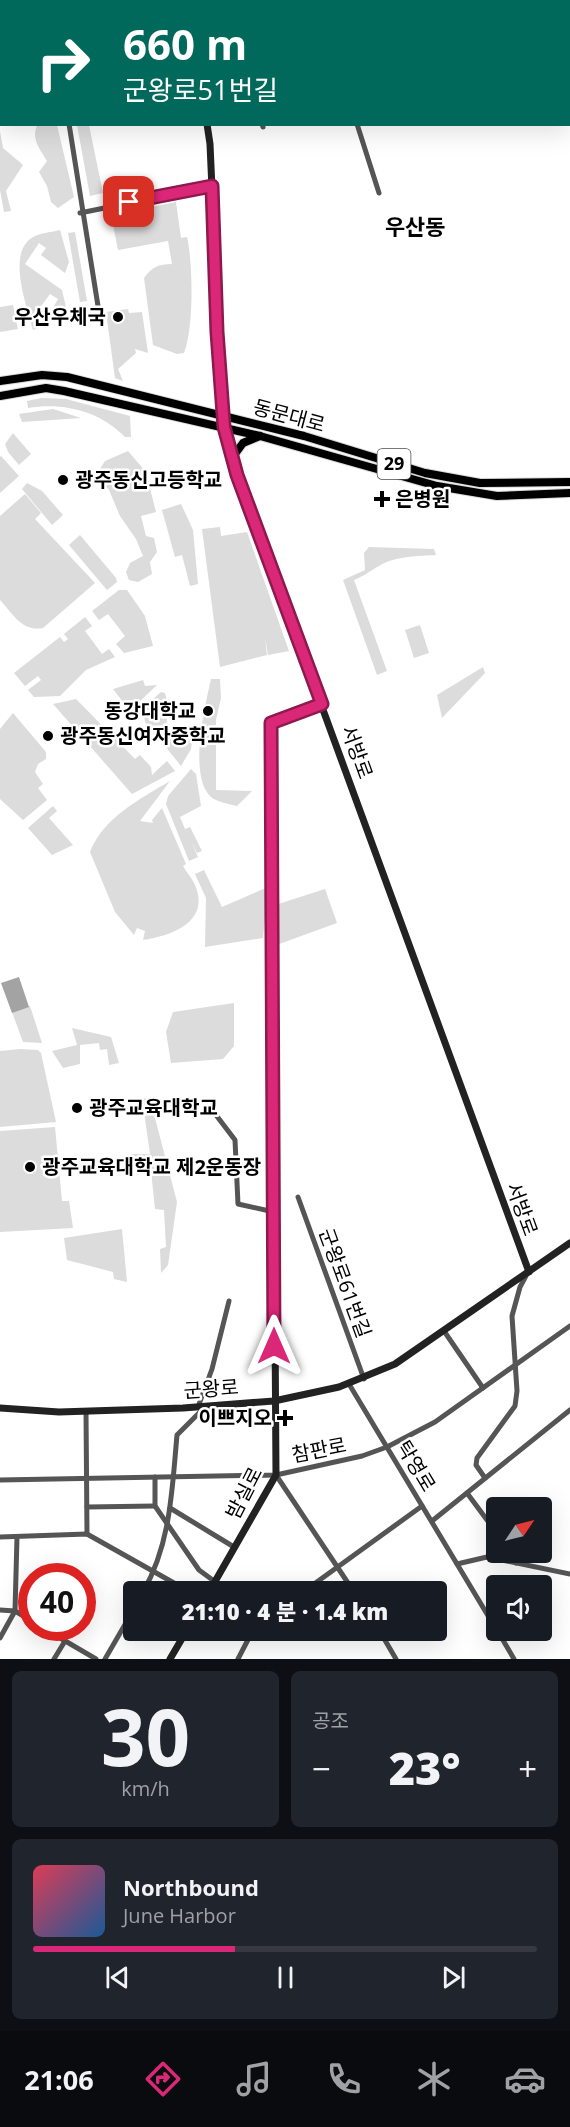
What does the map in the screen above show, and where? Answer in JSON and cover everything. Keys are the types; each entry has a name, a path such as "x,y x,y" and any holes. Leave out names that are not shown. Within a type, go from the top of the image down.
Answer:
{"main road":[{"name":"서방로","path":"207,126 222,414 232,458 529,1272"},
{"name":"동문대로","path":"0,381 55,375 222,414 425,473 480,483 570,482"},
{"name":"동문대로","path":"0,396 54,389 224,427 431,485 476,494 570,493"},
{"path":"232,458 243,443 260,436"},
{"name":"밤실로","path":"214,1581 276,1475 271,723 322,704"},
{"name":"군왕로","path":"0,1408 86,1412 198,1407 274,1401 349,1384 395,1364 570,1243"},
{"path":"170,1659 181,1641"}],"street":[{"path":"69,126 98,306"},
{"path":"358,126 379,193"},
{"path":"82,212 212,186"},
{"path":"216,1115 235,1140 238,1204 273,1212"},
{"name":"군왕로61번길","path":"298,1197 364,1379"},
{"path":"485,1478 475,1463 515,1406 517,1391 512,1316 520,1287 529,1272"},
{"path":"198,1407 212,1369 229,1301"},
{"name":"참판로","path":"0,1480 276,1475 349,1460 387,1447 435,1422 570,1326"},
{"path":"444,1331 483,1388"},
{"name":"탁영로","path":"349,1384 486,1612"},
{"path":"150,1581 155,1571 170,1508 175,1477 177,1435 206,1406"},
{"path":"432,1521 570,1410"},
{"path":"86,1412 87,1534"},
{"path":"276,1475 347,1581"},
{"path":"155,1477 156,1506 199,1570 214,1581"},
{"path":"466,1493 486,1519"},
{"path":"87,1507 156,1506"},
{"path":"318,1581 422,1506"},
{"path":"170,1508 234,1547"},
{"path":"0,1537 87,1534 172,1581"},
{"path":"0,1638 15,1611 17,1537"},
{"path":"457,1563 486,1557"},
{"path":"516,1563 570,1574"},
{"path":"0,1610 18,1613"},
{"path":"105,1659 123,1628"},
{"path":"54,1659 65,1641 96,1659"},
{"path":"238,1659 247,1641"},
{"path":"385,1641 396,1659"},
{"name":"탁영로","path":"503,1641 514,1659"}],"shaded area":[{"path":"37,126 57,126 74,197 58,208 51,202 47,186 39,172 47,161 35,139"},
{"path":"77,126 89,126 103,193 90,196"},
{"path":"0,131 3,148 23,165 6,191 11,211 4,212 0,190"},
{"path":"176,202 181,238 187,237 189,248 192,295 187,342 184,353 177,354 153,345 144,278 156,267 172,264 168,241 118,250 111,215"},
{"path":"60,230 69,262 65,273 41,255 46,248 39,243 25,264 62,290 69,320 53,308 58,299 50,294 34,316 38,328 33,330 23,294 21,255 25,245 33,237"},
{"path":"75,232 87,301 80,302 68,233"},
{"path":"13,305 18,329 0,332 0,307"},
{"path":"128,309 129,313 142,312 148,353 135,349 136,353 118,369 123,381 115,378 106,312"},
{"path":"41,398 66,399 130,416 131,437 125,437 104,421 80,410 54,406 28,408 27,401"},
{"path":"53,409 81,418 22,422 19,414"},
{"path":"13,433 31,454 19,465 8,452 5,444"},
{"path":"128,451 146,472 156,512 141,516 146,536 154,538 157,552 150,562 152,574 138,582 129,580 126,572 130,563 143,556 136,539 120,516 109,490 96,475 105,461"},
{"path":"0,457 19,476 0,493"},
{"path":"27,483 42,491 63,515 52,525 22,489"},
{"path":"25,494 41,513 35,519 95,583 43,628 36,629 24,625 0,600 0,516"},
{"path":"181,504 193,530 198,584 190,586 182,555 175,557 162,510"},
{"path":"220,527 221,536 247,532 289,651 268,655 265,637 267,655 220,667 202,529"},
{"path":"80,535 116,578 117,582 107,590 69,545"},
{"path":"369,547 434,549 436,555 392,560 354,580 387,671 377,675 343,580 365,570 364,553"},
{"path":"119,590 127,590 145,616 153,646 124,653 116,644 125,636 108,614 99,620 92,611"},
{"path":"85,617 92,626 85,631 102,654 109,649 115,657 86,670 60,696 34,697 28,690 41,680 38,676 25,686 14,673 60,637 64,642 68,639 64,634"},
{"path":"420,625 429,653 414,658 405,630"},
{"path":"483,667 485,673 442,718 437,695"},
{"path":"211,679 220,679 221,698 216,720 216,790 252,791 237,806 211,797 204,787 200,774 200,740"},
{"path":"143,680 145,686 157,685 137,704 136,719 113,689"},
{"path":"161,692 165,693 168,710 161,738 156,737 145,722 143,708"},
{"path":"76,699 135,759 140,755 151,767 152,775 167,761 175,771 132,794 53,704"},
{"path":"13,713 46,752 46,759 38,764 35,772 43,784 38,788 47,800 23,820 0,799 0,729"},
{"path":"173,729 193,734 191,749 181,766 165,746"},
{"path":"191,769 196,774 201,806 180,817 185,829 190,827 202,851 197,853 191,841 198,857 189,861 166,804 168,796"},
{"path":"170,781 140,821 153,823 152,820 162,808 186,864 183,866 195,885 199,898 198,909 186,925 176,931 143,940 145,931 137,928 134,935 115,912 90,852 96,840 113,819 135,802"},
{"path":"53,806 57,811 49,818 73,845 52,855 28,828"},
{"path":"204,870 222,907 268,887 263,938 205,947 206,898 195,874"},
{"path":"325,889 337,923 271,947 272,906"},
{"path":"19,977 29,1007 12,1013 1,983"},
{"path":"234,1003 234,1046 223,1059 171,1063 166,1032 173,1012"},
{"path":"30,1006 42,1043 23,1042 12,1012"},
{"path":"72,1028 111,1037 119,1063 109,1065 107,1049 100,1050 99,1043 80,1045 80,1064 63,1068 52,1051 77,1045"},
{"path":"38,1050 41,1053 56,1122 0,1127 0,1051"},
{"path":"142,1098 150,1099 177,1202 168,1265 161,1273 160,1249 166,1247 164,1210 155,1209 150,1161 132,1160 131,1154 150,1154"},
{"name":"광주교육대학교 제2운동장","path":"55,1127 62,1201 69,1201 73,1228 0,1232 0,1131"},
{"path":"122,1229 127,1282 114,1279 113,1272 67,1260 64,1238"}],"place":[{"name":"우산우체국","path":"118,317"},
{"name":"광주동신고등학교","path":"63,480"},
{"name":"은병원","path":"382,499"},
{"name":"동강대학교","path":"208,711"},
{"name":"광주동신여자중학교","path":"48,736"},
{"name":"광주교육대학교","path":"77,1108"},
{"name":"광주교육대학교 제2운동장","path":"30,1167"},
{"name":"이쁘지오","path":"285,1418"}],"district":[{"name":"우산동","path":"415,227"}],"route":[{"path":"129,202 212,186 217,332 224,427 237,475 322,704 271,723 274,1346"}]}
